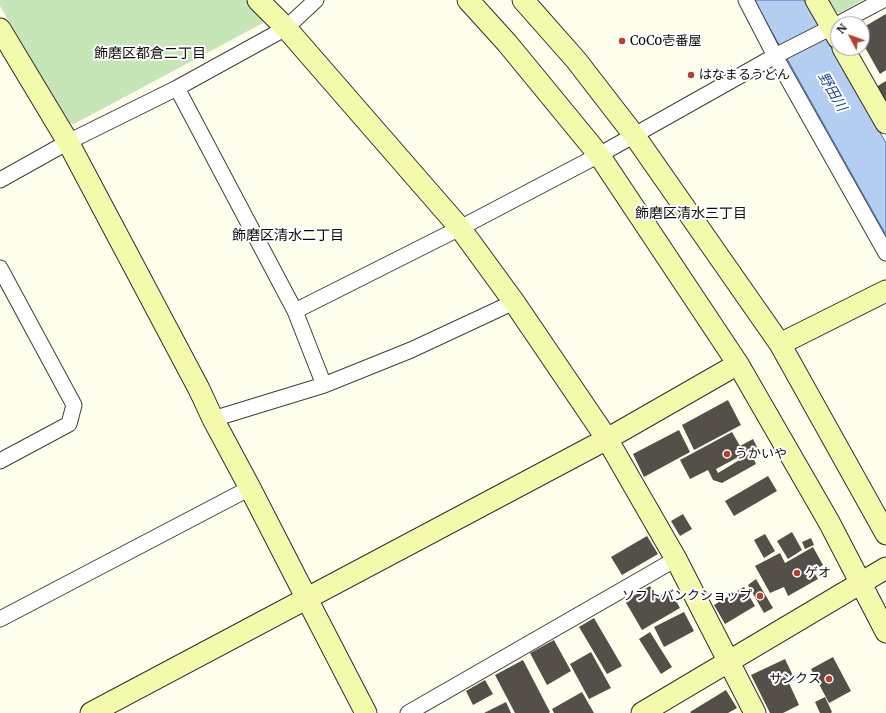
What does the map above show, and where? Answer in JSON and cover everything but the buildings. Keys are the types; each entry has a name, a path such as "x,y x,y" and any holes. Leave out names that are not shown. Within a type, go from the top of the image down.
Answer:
{"street":[{"path":"258,0 286,28 460,228 514,302 607,439 676,559 756,713"},
{"path":"0,180 68,142 177,88 286,28 316,0"},
{"path":"468,0 507,43 599,155 738,364 829,522 886,632"},
{"path":"523,0 576,60 634,135 780,344 886,534"},
{"path":"746,0 775,56 886,253"},
{"path":"816,0 830,19"},
{"path":"857,16 883,0"},
{"path":"0,29 6,53 68,142 195,382 366,713"},
{"path":"295,311 460,228 599,155 775,56 830,31"},
{"path":"848,56 886,123"},
{"path":"177,88 295,311 324,385"},
{"path":"0,268 74,405 69,424 0,461"},
{"path":"780,344 886,291"},
{"path":"213,419 324,385 411,350 514,302"},
{"path":"91,713 607,439 738,364"},
{"path":"0,619 250,488"},
{"path":"408,713 676,559"},
{"path":"642,713 860,582 886,568"}],"green space":[{"path":"0,0 246,0 262,17 263,23 74,124 68,122 0,6"},
{"path":"824,0 863,0 840,13 829,9"}],"water":[{"name":"野田川","path":"754,0 804,0 830,45 830,56 836,56 886,143 886,235"}],"place":[{"name":"CoCo壱番屋","path":"622,41"},
{"name":"はなまるうどん","path":"691,75"},
{"name":"うかいや","path":"727,454"},
{"name":"ゲオ","path":"797,573"},
{"name":"ソフトバンクショップ","path":"760,596"},
{"name":"サンクス","path":"829,679"}],"district":[{"name":"飾磨区都倉二丁目","path":"150,54"},
{"name":"飾磨区清水三丁目","path":"691,214"},
{"name":"飾磨区清水二丁目","path":"288,236"}]}
